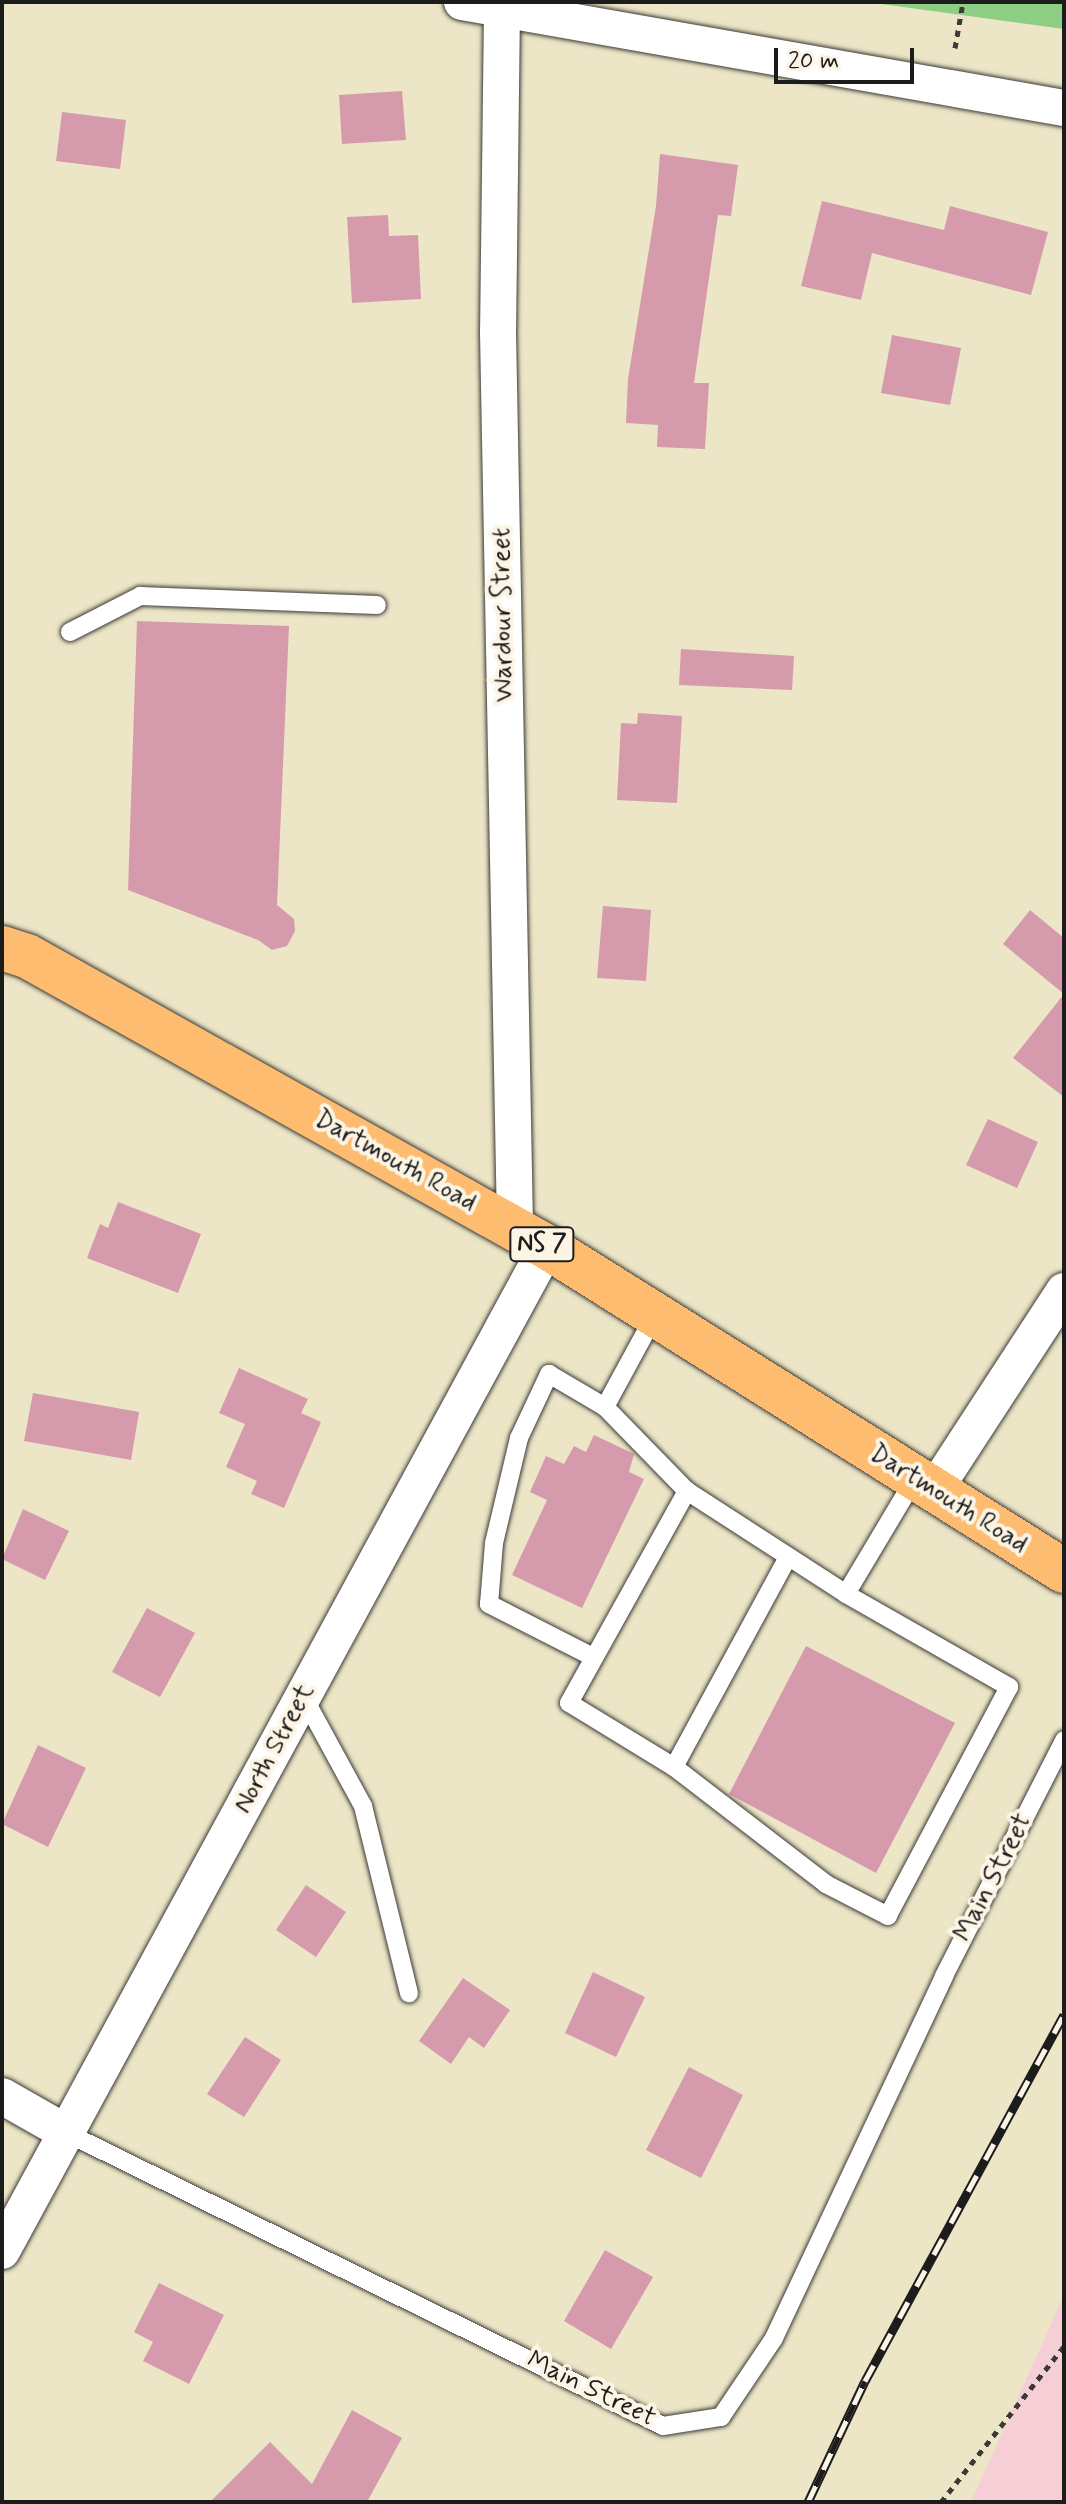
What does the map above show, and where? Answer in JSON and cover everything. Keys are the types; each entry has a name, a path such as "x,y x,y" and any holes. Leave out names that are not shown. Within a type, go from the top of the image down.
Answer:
{"main road":[{"name":"Dartmouth Road","path":"2,948 27,956 531,1238 1064,1571"}],"street":[{"path":"462,2 500,6 1064,108"},
{"name":"Wardour Street","path":"500,6 498,332 531,1238"},
{"name":"North Street","path":"2,2251 303,1696 531,1238"},
{"path":"924,1486 1064,1291"},
{"name":"Main Street","path":"2,2096 67,2133"}],"lane":[{"path":"70,632 140,596 377,605"},
{"path":"605,1407 655,1315"},
{"path":"593,1657 489,1604 494,1543 519,1438 549,1374 605,1407 687,1491 846,1594 1009,1687 888,1916 826,1884 674,1767 569,1703 687,1491"},
{"path":"846,1594 924,1486"},
{"path":"674,1767 788,1557"},
{"path":"303,1696 363,1806 409,1993"},
{"name":"Main Street","path":"67,2133 663,2426 721,2417 774,2338 944,1976 1064,1740"}],"path":[{"path":"941,2502 1064,2346"}],"shaded area":[{"path":"1064,2295 1064,2502 971,2502"}],"green space":[{"path":"867,2 1064,2 1064,29"}],"building":[{"path":"402,91 406,140 342,144 339,95"},
{"path":"62,112 126,120 120,169 56,161"},
{"path":"660,154 738,165 731,216 718,215 694,383 709,383 705,449 657,447 658,425 626,423 628,379 656,206"},
{"path":"822,201 944,230 950,206 1048,232 1031,295 872,253 861,300 801,286"},
{"path":"388,215 389,236 418,235 421,299 352,303 347,217"},
{"path":"892,335 961,348 950,405 881,393"},
{"path":"137,621 289,626 277,905 294,919 295,931 287,946 272,950 258,940 128,890"},
{"path":"681,649 794,656 792,690 679,685"},
{"path":"638,713 682,716 677,803 617,800 621,723 637,724"},
{"path":"603,906 651,910 646,981 597,978"},
{"path":"1030,910 1064,938 1064,994 1003,944"},
{"path":"1064,994 1064,1097 1013,1058"},
{"path":"988,1119 1038,1142 1017,1188 966,1165"},
{"path":"118,1202 201,1234 178,1293 87,1258 100,1224 108,1228"},
{"path":"239,1368 308,1399 301,1413 321,1422 284,1508 251,1494 257,1481 226,1467 245,1424 219,1413"},
{"path":"33,1393 139,1412 131,1460 24,1441"},
{"path":"594,1435 634,1454 629,1472 644,1479 582,1608 512,1575 547,1500 530,1492 546,1456 564,1464 574,1446 586,1452"},
{"path":"23,1509 69,1531 45,1580 2,1559"},
{"path":"147,1608 195,1633 160,1697 112,1672"},
{"path":"806,1646 955,1723 876,1873 729,1794"},
{"path":"38,1745 86,1768 48,1847 2,1824"},
{"path":"306,1885 346,1912 316,1957 276,1930"},
{"path":"593,1972 645,1997 616,2057 565,2033"},
{"path":"463,1978 510,2010 484,2048 469,2037 451,2064 419,2041"},
{"path":"245,2037 281,2060 244,2117 207,2094"},
{"path":"689,2067 743,2095 701,2178 646,2150"},
{"path":"605,2250 653,2277 611,2349 564,2321"},
{"path":"159,2283 224,2315 189,2384 143,2361 153,2342 134,2332"},
{"path":"352,2410 402,2438 367,2502 210,2502 270,2442 312,2484"}],"railway":[{"path":"808,2502 865,2381 1064,2015"}]}
